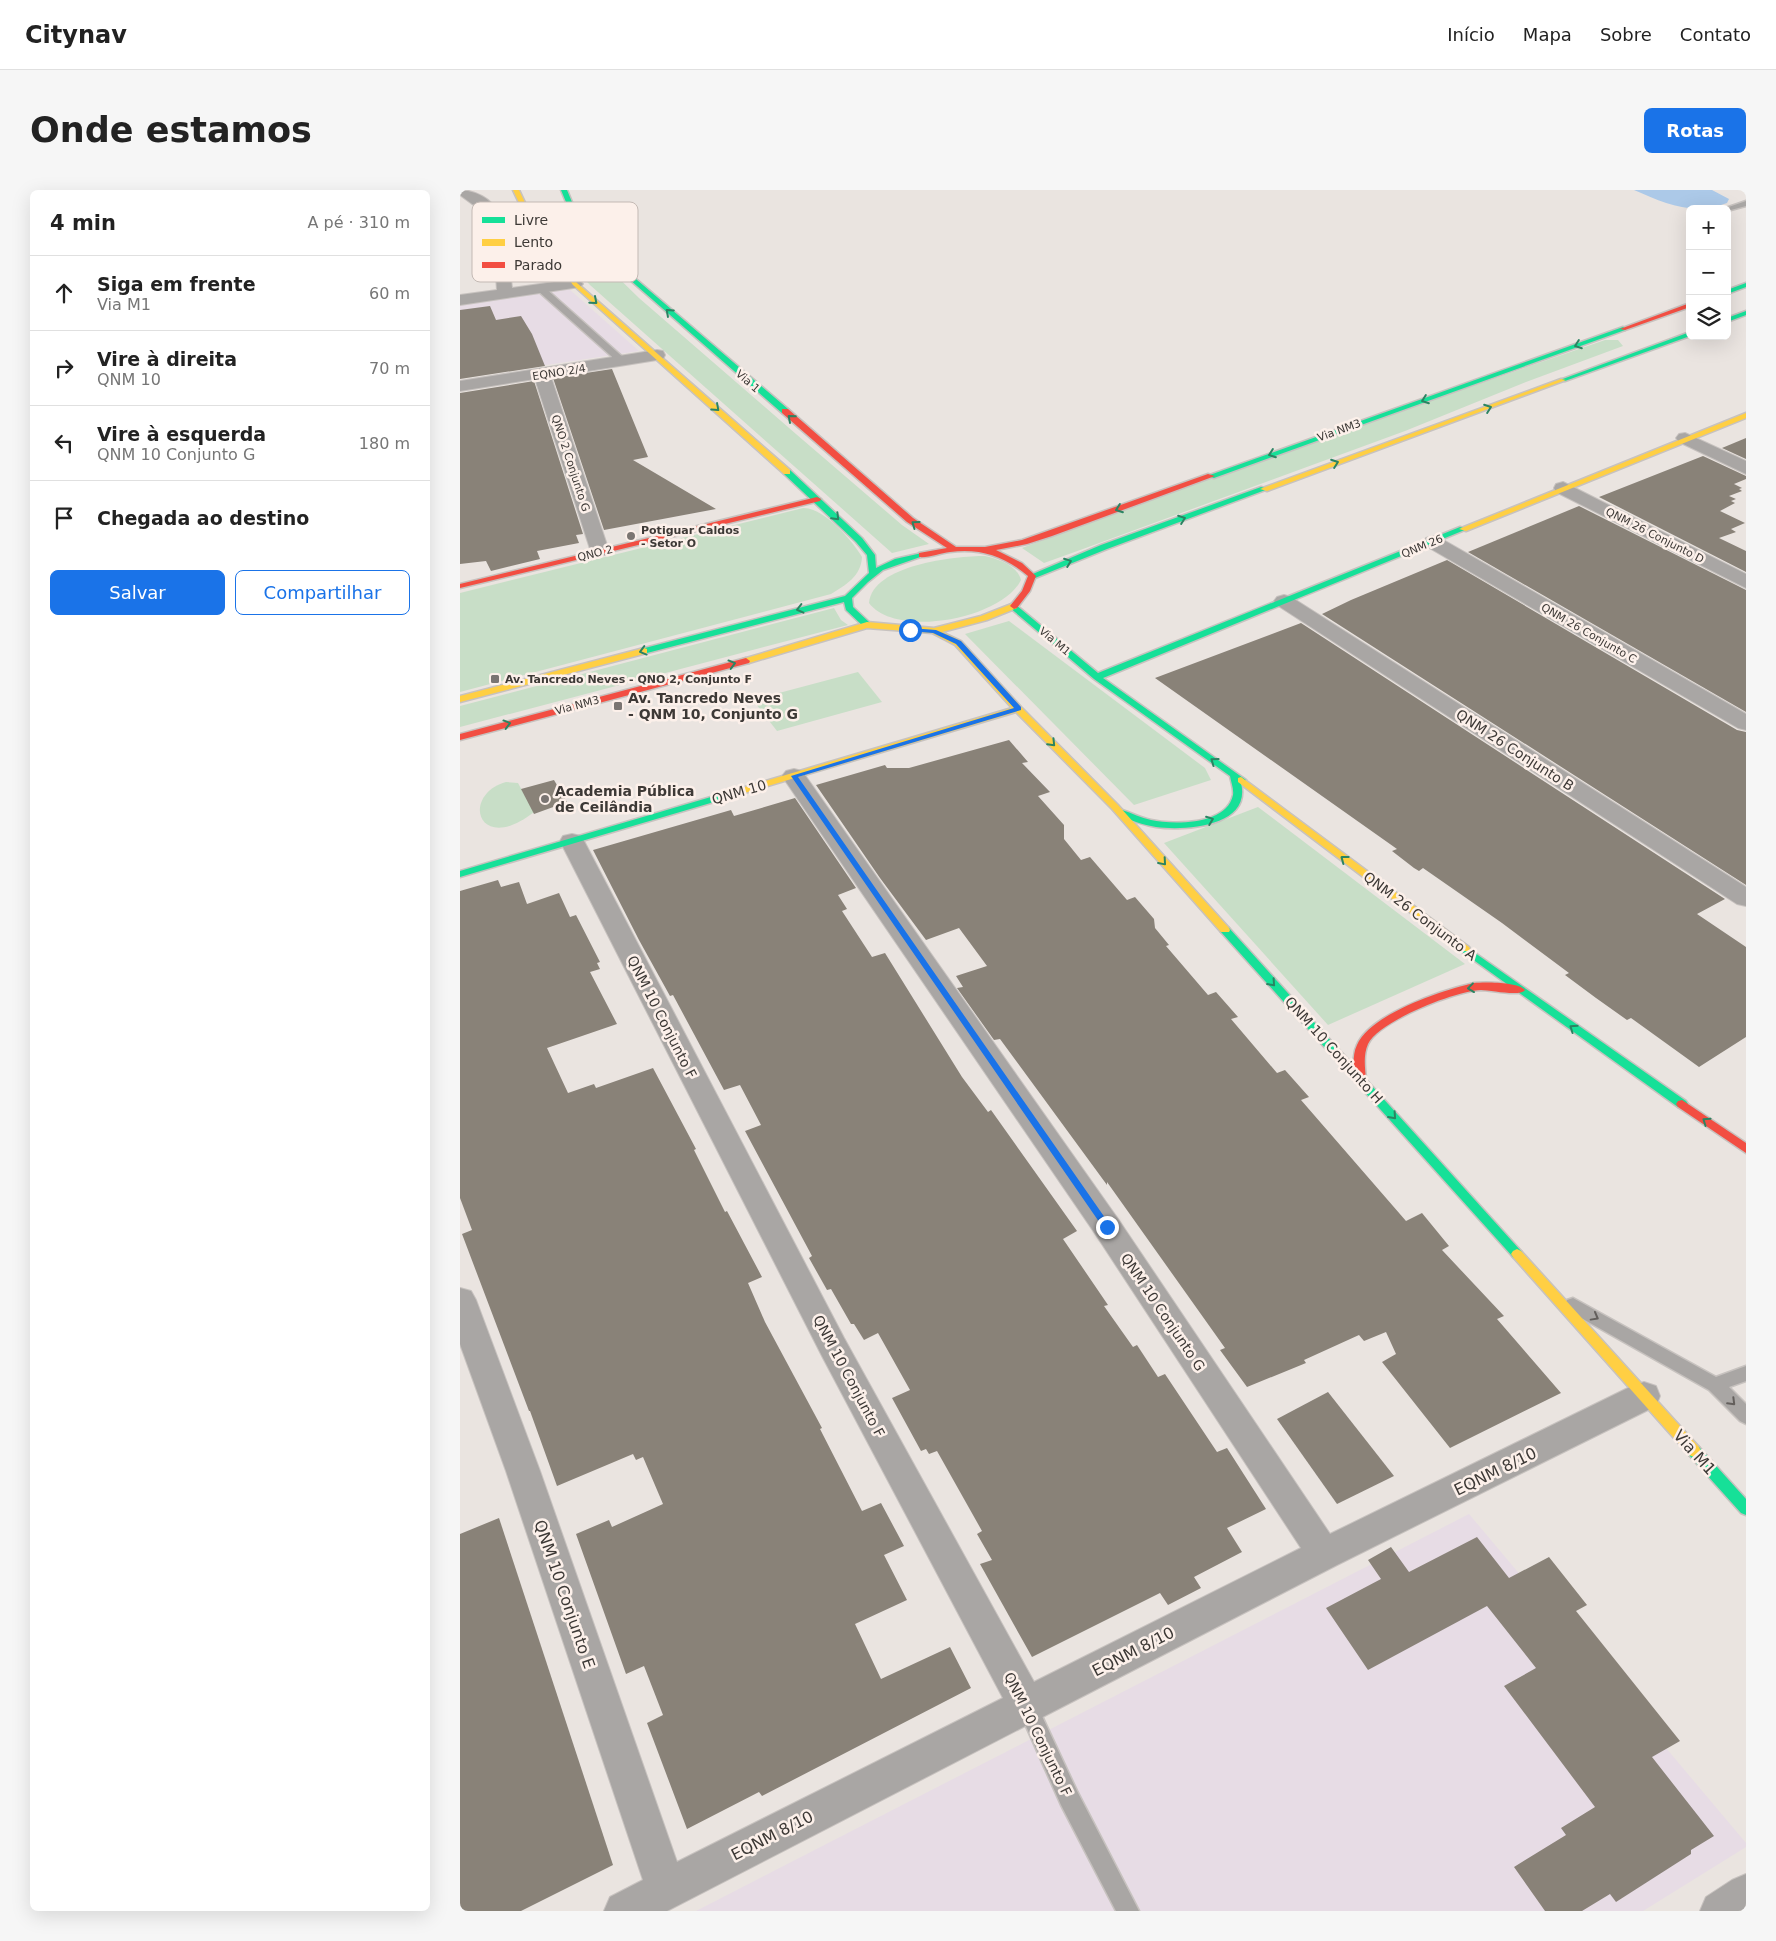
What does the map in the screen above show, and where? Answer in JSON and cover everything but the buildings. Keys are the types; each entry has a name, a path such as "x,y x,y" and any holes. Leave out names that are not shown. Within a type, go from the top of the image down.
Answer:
{"main road":[{"path":"516,190 521,202"},
{"path":"552,190 556,202"},
{"name":"Via 1","path":"564,190 569,202"},
{"name":"Via 1","path":"636,282 910,520 956,550"},
{"path":"574,284 657,355 817,499 871,555 872,572"},
{"path":"1731,291 1746,285"},
{"name":"Via NM3","path":"988,549 1040,536 1686,306"},
{"path":"1731,319 1746,313"},
{"path":"1647,320 1646,327 1658,332 1686,336"},
{"path":"1604,336 1628,337 1637,347 1638,353"},
{"path":"848,598 849,608 867,625 934,631 984,618 1013,607 1026,591 1032,576 1104,547 1686,336"},
{"name":"QNM 26","path":"1098,677 1433,542 1684,438 1746,415"},
{"name":"QNO 2","path":"460,586 817,499"},
{"path":"460,699 848,598 872,572 910,558 956,550 988,549 1021,564 1032,576"},
{"name":"Via M1","path":"1013,607 1098,677"},
{"name":"Via NM3","path":"460,737 753,658 867,625"},
{"path":"934,631 958,643 1018,709"},
{"name":"QNM 26 Conjunto A","path":"1098,677 1234,775 1520,990 1746,1149"},
{"name":"QNM 10","path":"460,874 1018,709"},
{"name":"QNM 10 Conjunto H","path":"1018,709 1115,807 1644,1396"},
{"path":"1115,807 1135,820 1149,825 1178,827 1197,825 1219,817 1235,802 1238,784 1234,775"},
{"path":"1360,1079 1359,1054 1365,1038 1394,1018 1455,990 1474,987 1520,990"},
{"name":"Via M1","path":"1644,1396 1746,1509"}],"street":[{"path":"461,190 481,202"},
{"path":"504,282 506,293"},
{"path":"527,282 541,289"},
{"path":"460,300 574,284"},
{"name":"EQNO 2/4","path":"460,386 542,375 657,355"},
{"name":"QNO 2 Conjunto G","path":"542,375 599,551"},
{"path":"1684,438 1746,468"},
{"name":"QNM 26 Conjunto D","path":"1564,488 1746,582"},
{"name":"QNM 26 Conjunto C","path":"1433,542 1746,723"},
{"name":"QNM 26 Conjunto B","path":"1284,601 1746,898"},
{"name":"QNM 10 Conjunto G","path":"794,776 1107,1227 1324,1554"},
{"name":"QNM 10 Conjunto F","path":"572,841 829,1339 1027,1706"},
{"name":"QNM 10 Conjunto E","path":"460,1300 526,1480 666,1889"},
{"name":"EQNM 8/10","path":"624,1911 1324,1554 1644,1396"},
{"path":"1720,1911 1746,1894"}],"lane":[{"path":"1731,208 1746,204"},
{"path":"541,289 622,361"},
{"path":"1552,1293 1715,1385 1746,1416"},
{"path":"1715,1385 1746,1373"},
{"name":"QNM 10 Conjunto F","path":"1027,1706 1069,1798 1128,1911"}],"shaded area":[{"path":"569,289 639,351 460,378 460,304"},
{"path":"1469,1514 1746,1843 1746,1847 1643,1911 696,1911"}],"green space":[{"path":"587,282 623,282 902,525 929,544 892,553"},
{"path":"1605,340 1618,340 1623,346 1526,382 1405,431 1044,563 1022,548 1201,480"},
{"path":"803,508 811,509 828,519 844,534 862,557 856,575 831,594 460,692 460,593"},
{"path":"985,556 1001,561 1016,570 1021,580 1010,594 993,605 972,614 948,620 924,622 901,620 883,614 869,603 874,590 884,580 899,571 936,561"},
{"path":"834,608 841,620 848,625 460,727 460,706"},
{"path":"1009,621 1205,768 1211,780 1134,805 965,634"},
{"path":"858,672 882,702 777,731 753,700"},
{"path":"506,782 518,783 534,812 515,824 500,828 488,825 482,818 480,809 483,798 492,789"},
{"path":"1258,807 1465,964 1328,1025 1164,843"}],"water":[{"path":"1634,190 1712,190 1729,199 1727,203 1721,205 1686,205 1686,208 1657,200"}],"traffic: fast":[{"path":"564,190 569,202"},
{"path":"636,282 785,411"},
{"path":"1731,291 1746,285"},
{"path":"1731,319 1746,313"},
{"path":"1211,476 1623,329"},
{"path":"1563,380 1686,335"},
{"path":"787,472 859,540 871,555 872,572"},
{"path":"1032,576 1104,547 1264,489"},
{"path":"1097,677 1463,529"},
{"path":"867,625 849,608 848,598 865,580 880,569 889,564 922,555"},
{"path":"644,651 848,598"},
{"path":"1013,607 1097,677 1241,780"},
{"path":"1122,813 1146,822 1177,826 1216,819 1227,813 1235,805 1238,794 1234,775"},
{"path":"460,874 738,792"},
{"path":"1225,930 1517,1254"},
{"path":"1465,949 1682,1104"},
{"path":"1694,1451 1746,1509"}],"traffic: slow":[{"path":"516,190 522,202"},
{"path":"574,282 787,472"},
{"path":"1264,489 1563,380"},
{"path":"1463,529 1746,415"},
{"path":"746,661 867,625 934,631 984,618 1014,606"},
{"path":"934,631 958,643 1018,709 1115,807 1225,930"},
{"path":"460,699 644,651"},
{"path":"738,792 1018,709"},
{"path":"1241,780 1465,949"},
{"path":"1517,1254 1694,1451"}],"traffic: jam":[{"path":"1623,329 1686,306"},
{"path":"785,411 910,520 956,550"},
{"path":"988,549 1024,542 1049,534 1211,476"},
{"path":"460,586 817,499"},
{"path":"922,555 967,548 981,549 1007,557 1032,576 1026,591 1014,606"},
{"path":"460,737 746,661"},
{"path":"1360,1079 1360,1054 1364,1041 1382,1024 1397,1015 1463,989 1480,986 1520,990"},
{"path":"1682,1104 1746,1149"}],"place":[{"name":"Potiguar Caldos - Setor O","path":"631,536"},
{"name":"Av. Tancredo Neves - QNO 2, Conjunto F","path":"495,679"},
{"name":"Av. Tancredo Neves - QNM 10, Conjunto G","path":"618,706"},
{"name":"Academia Pública de Ceilândia","path":"545,799"}],"route":[{"path":"910,630 934,631 958,643 974,658 1018,709 794,776 1107,1227"}]}
